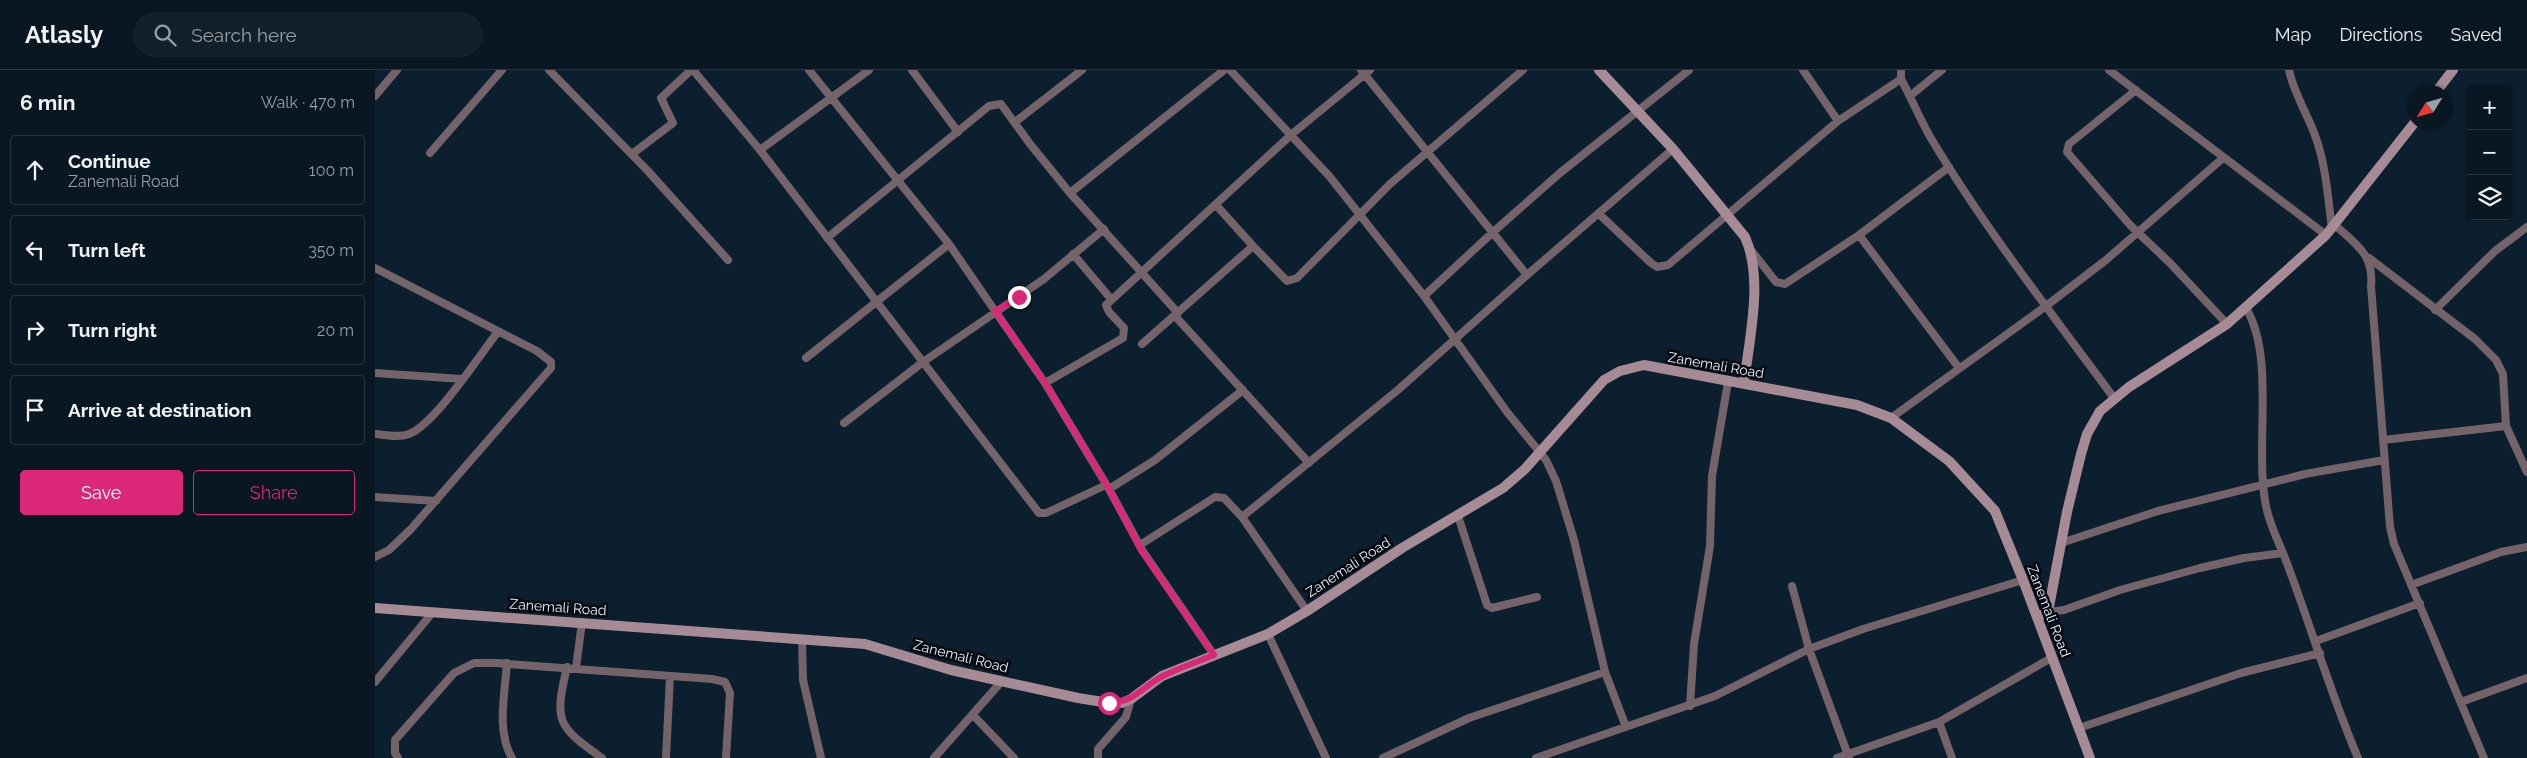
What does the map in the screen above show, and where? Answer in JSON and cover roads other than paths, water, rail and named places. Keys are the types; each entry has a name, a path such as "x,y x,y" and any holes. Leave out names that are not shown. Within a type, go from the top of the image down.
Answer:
{"street":[{"path":"375,96 397,70"},
{"path":"430,153 502,70"},
{"path":"549,70 632,154 728,260"},
{"path":"632,154 673,123 673,119 661,102 661,98 692,70 760,150 1039,513 1046,513 1107,487 1155,460 1243,390"},
{"path":"809,70 949,244 1045,383 1140,545 1214,655"},
{"path":"760,150 869,70"},
{"path":"912,70 957,132"},
{"path":"1015,122 1082,70"},
{"path":"1070,193 1224,70"},
{"path":"1230,70 1292,134 1360,214 1424,296 1551,469 1574,540 1605,672 1626,727"},
{"path":"1215,205 1287,281 1292,281 1426,151 1523,70"},
{"path":"1599,70 1673,149 1745,237 1751,250 1776,282 1782,285 1859,236 1949,167"},
{"path":"1424,296 1491,233 1560,174 1689,70"},
{"path":"1803,70 1838,121"},
{"path":"1901,70 1901,79 1931,138 1949,167 2046,306 2114,398"},
{"path":"1910,96 1942,70"},
{"path":"2109,70 2223,158 2331,230 2475,339 2499,365 2504,385 2506,426 2527,472"},
{"path":"2289,70 2294,86 2312,125 2321,154 2331,230"},
{"path":"2441,85 2453,70"},
{"path":"1045,383 1123,338 1124,328 1106,308 1111,299 1292,134 1366,71 1426,151 1527,275"},
{"path":"1599,214 1651,263 1662,268 1668,265 1838,121 1901,79"},
{"path":"2135,90 2066,148 2069,156 2138,233 2170,262 2227,324"},
{"path":"827,238 989,106 997,104 1004,106 1029,144 1070,193 1104,229 1176,315 1309,463"},
{"path":"2048,612 2061,543 2087,434 2100,411 2114,398 2227,324 2246,308 2331,230 2409,130"},
{"path":"1242,517 1399,389 1673,149"},
{"path":"1891,418 2046,306 2138,233 2223,158"},
{"path":"2435,310 2495,251 2527,227"},
{"path":"844,423 923,362 1044,279 1104,229"},
{"path":"1859,236 1959,368"},
{"path":"806,358 876,300 949,244"},
{"path":"1142,344 1253,246"},
{"path":"1744,384 1755,278 1751,250"},
{"path":"1073,254 1111,299"},
{"path":"2369,258 2372,274 2371,286 2389,527 2411,585 2484,758"},
{"path":"375,268 546,357 551,362 551,368 436,501 389,550 375,557"},
{"path":"2246,308 2256,326 2262,378 2263,485 2266,506 2320,653 2337,709 2358,758"},
{"path":"375,434 399,436 417,430 462,380 497,333"},
{"name":"Zanemali Road","path":"375,608 865,644 951,670 1109,703 1122,703 1131,699 1162,676 1268,634 1307,611 1402,548 1503,488 1539,453 1604,380 1620,371 1644,366 1857,405 1891,418 1925,441 1949,461 1995,511 2053,657 2090,758"},
{"path":"375,373 462,380"},
{"path":"1691,706 1694,644 1710,546 1712,476 1728,382"},
{"path":"2383,440 2506,426"},
{"path":"2061,543 2153,512 2263,485 2384,460"},
{"path":"375,497 436,501"},
{"path":"1140,545 1215,497 1224,498 1242,517 1307,611"},
{"path":"1457,516 1481,593 1487,606 1492,608 1537,597"},
{"path":"2411,585 2501,552 2527,547"},
{"path":"2037,617 2048,612 2064,610 2120,590 2200,568 2243,558 2283,553"},
{"path":"1536,758 1691,706 1809,649 1863,629 2023,580"},
{"path":"1792,586 1809,649 1849,756"},
{"path":"2315,641 2420,603"},
{"path":"375,682 433,612"},
{"path":"582,622 571,668 559,700 562,721 568,732 602,758"},
{"path":"1268,634 1326,758"},
{"path":"802,640 803,680 821,758"},
{"path":"2079,728 2241,673 2320,653"},
{"path":"1837,758 1849,756 1939,722 2053,657"},
{"path":"398,758 394,746 395,740 453,673 475,663 507,663 719,680 729,687 730,693 726,758"},
{"path":"507,663 503,725 504,739 512,758"},
{"path":"1383,758 1469,718 1605,672"},
{"path":"666,758 670,676"},
{"path":"2461,702 2527,678"},
{"path":"934,758 1002,681"},
{"path":"1098,758 1098,749 1126,717 1131,699"},
{"path":"973,715 1014,758"},
{"path":"1939,722 1952,758"}]}
